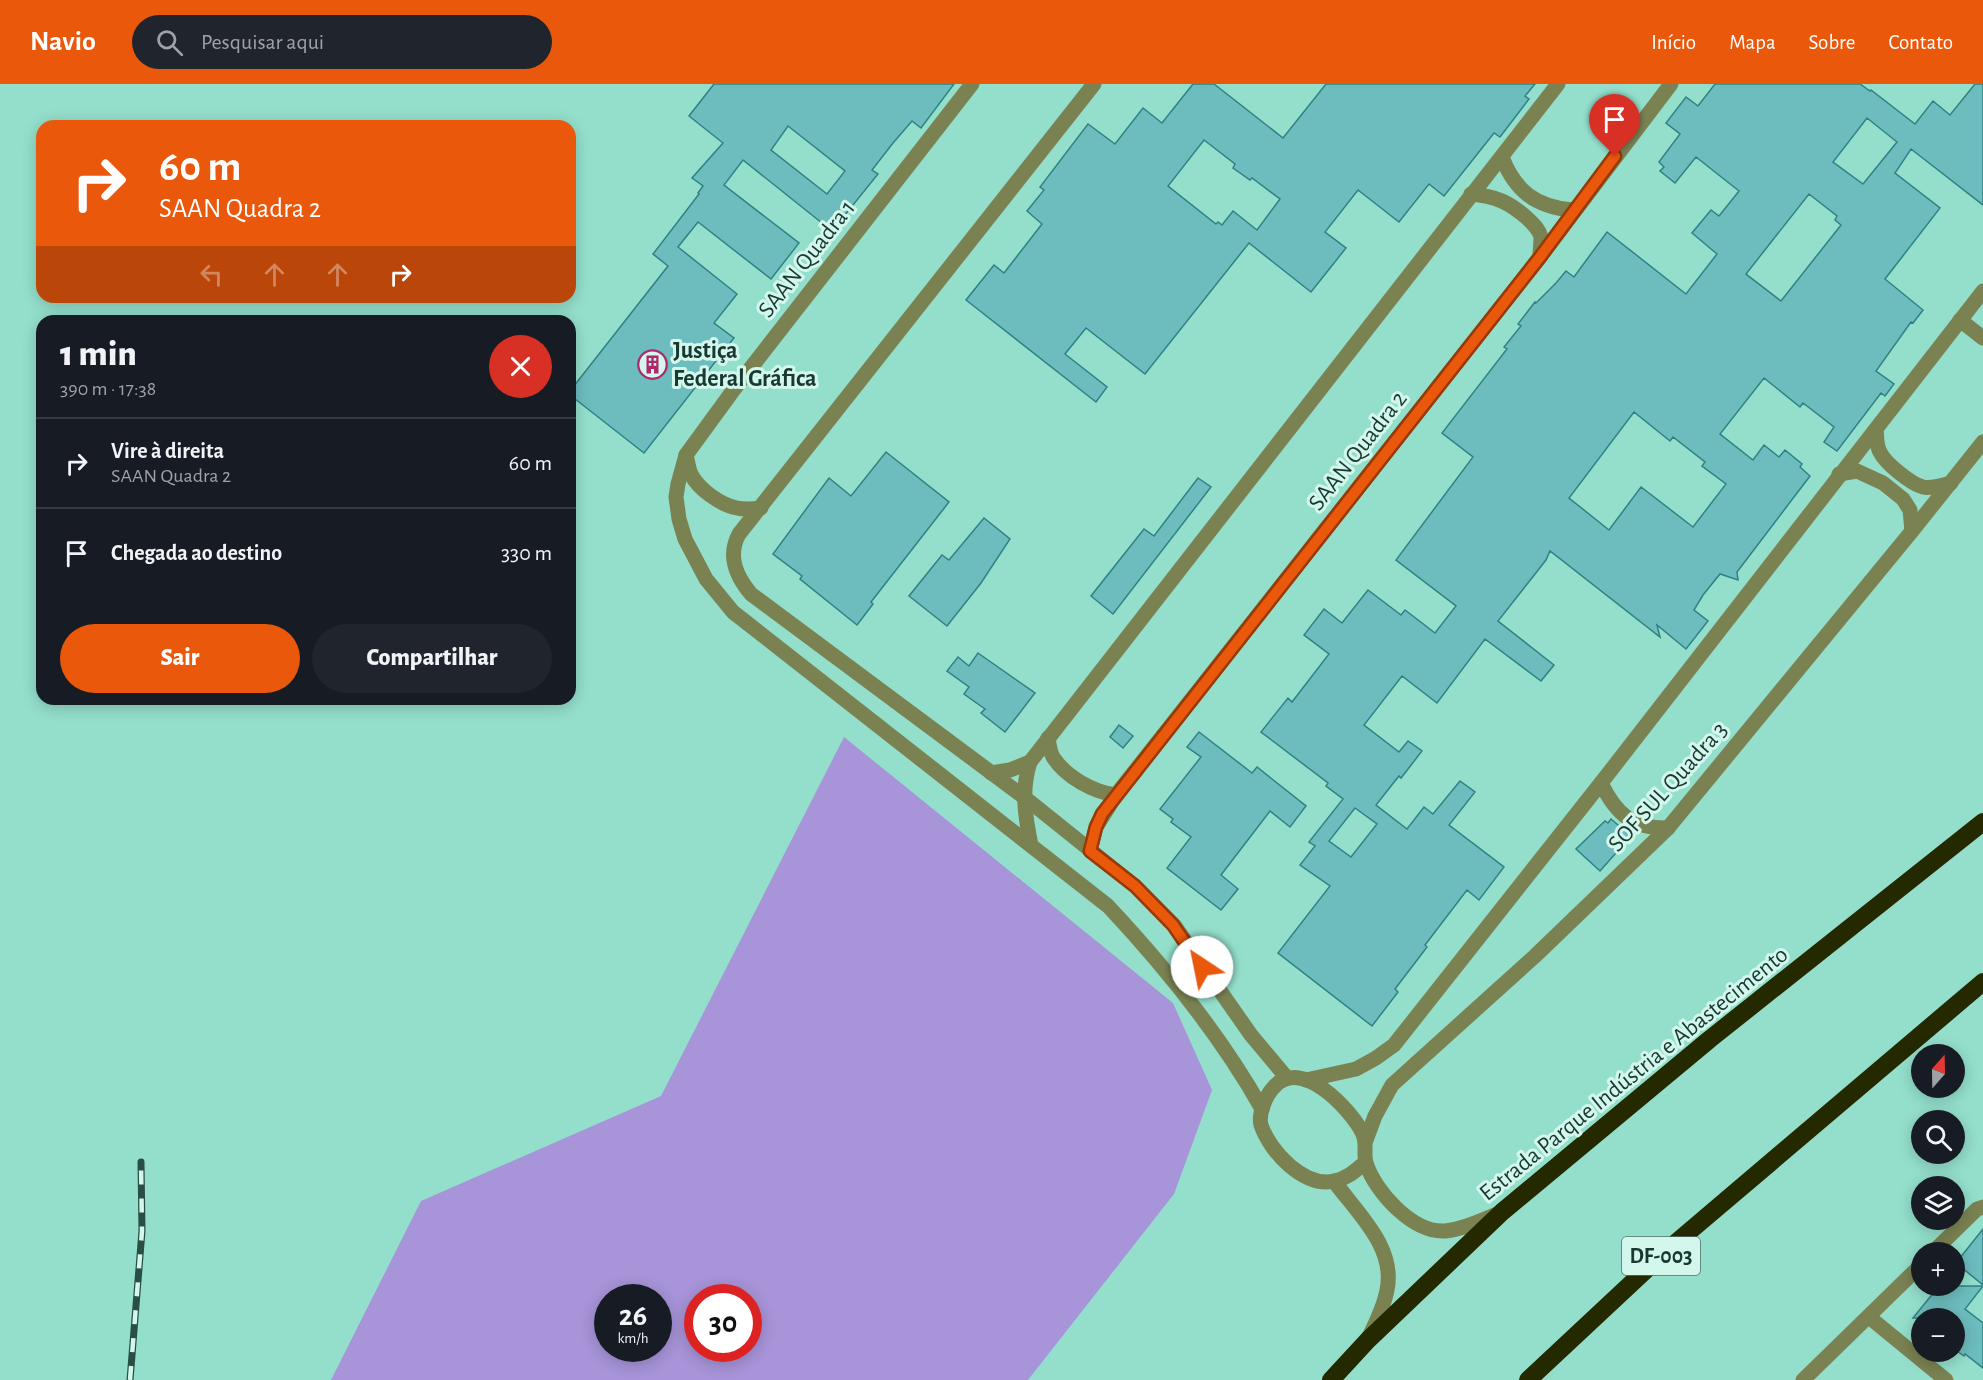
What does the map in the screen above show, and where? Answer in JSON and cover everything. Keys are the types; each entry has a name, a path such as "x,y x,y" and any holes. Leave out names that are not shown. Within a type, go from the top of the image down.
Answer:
{"highway":[{"name":"Estrada Parque Indústria e Abastecimento","path":"1331,1380 1368,1340 1502,1212 1710,1039 1983,822"},
{"name":"DF-003","path":"1528,1380 1665,1252 1983,982"}],"street":[{"name":"SAAN Quadra 1","path":"972,84 732,392 686,455 676,496 680,519 686,539 706,579 720,598 744,622 1108,906 1155,957 1203,1018 1245,1079 1262,1109"},
{"path":"1094,84 739,534 733,549 733,561 737,574 751,594 1024,797 1135,886 1173,925 1237,1016 1287,1078"},
{"path":"1031,845 1024,797 1025,778 1030,762 1558,84"},
{"name":"SAAN Quadra 2","path":"1090,851 1096,827 1116,795 1540,257 1573,210 1671,84"},
{"path":"1502,157 1508,174 1529,197 1558,209 1573,210"},
{"path":"1471,194 1502,199 1516,208 1536,227 1540,236 1540,257"},
{"path":"1366,1162 1350,1176 1334,1181 1304,1176 1287,1164 1274,1148 1260,1123 1262,1109 1274,1087 1287,1078 1306,1080 1356,1069 1394,1045 1601,783 1983,291"},
{"path":"1960,320 1983,338"},
{"path":"1876,429 1879,451 1890,465 1909,479 1922,487 1932,488 1951,483"},
{"name":"SOF SUL Quadra 3","path":"1366,1140 1375,1116 1392,1085 1535,956 1668,828 1983,442"},
{"path":"686,455 691,474 712,496 738,509 761,508"},
{"path":"1839,474 1857,471 1883,483 1903,499 1910,510 1912,531"},
{"path":"1048,738 1052,756 1074,778 1102,794 1116,795"},
{"path":"991,773 1010,770 1030,762"},
{"path":"1601,783 1609,799 1630,820 1651,828 1668,828"},
{"path":"1306,1080 1325,1089 1356,1119 1366,1140 1366,1162 1383,1194 1395,1208 1412,1221 1442,1231 1461,1228 1502,1212"},
{"path":"1334,1181 1378,1238 1386,1257 1389,1273 1388,1289 1368,1340"},
{"path":"1943,1242 1977,1209 1983,1207"},
{"path":"1803,1380 1911,1275"},
{"path":"1869,1317 1946,1380"}],"shaded area":[{"path":"844,737 1173,1003 1212,1090 1174,1194 1028,1380 331,1380 421,1201 661,1096"}],"building":[{"path":"714,84 954,84 921,128 912,121 893,143 872,170 878,174 832,231 743,160 724,185 799,243 771,279 698,222 678,247 737,294 714,323 734,338 644,453 576,400 576,383 668,266 653,254 699,194 703,186 692,178 723,143 689,116","holes":["788,126 845,171 827,194 771,150"]},
{"path":"1193,84 1214,84 1283,138 1326,84 1535,84 1525,96 1529,99 1500,137 1494,133 1444,196 1429,184 1399,222 1358,190 1325,232 1346,248 1311,292 1249,243 1145,374 1086,328 1065,354 1107,387 1096,402 966,300 994,265 1004,273 1042,224 1027,211 1044,190 1040,187 1088,124 1115,144 1143,108 1162,123","holes":["1204,140 1235,164 1233,168 1250,180 1252,178 1280,199 1257,230 1233,211 1222,225 1218,222 1216,224 1168,186"]},
{"path":"1715,84 1860,84 1915,124 1933,101 1950,115 1975,84 1983,84 1983,205 1911,149 1895,173 1940,208 1885,279 1923,310 1913,323 1911,322 1876,371 1894,384 1885,396 1881,393 1837,451 1824,442 1834,427 1803,403 1800,407 1764,378 1720,434 1753,460 1764,445 1779,457 1785,450 1802,464 1800,467 1810,476 1737,572 1738,580 1720,574 1703,595 1694,610 1708,621 1686,649 1657,625 1660,637 1550,551 1546,560 1498,621 1554,665 1541,681 1485,639 1437,703 1402,676 1364,725 1399,752 1408,741 1422,751 1376,805 1407,829 1424,807 1433,814 1460,781 1475,792 1449,825 1504,867 1479,900 1467,890 1425,945 1427,947 1395,989 1398,992 1372,1026 1278,953 1330,886 1300,865 1315,846 1309,842 1343,799 1326,786 1328,783 1261,732 1288,698 1292,702 1329,654 1304,635 1324,609 1342,623 1368,590 1401,615 1405,610 1435,633 1456,606 1396,560 1473,457 1442,433 1507,349 1504,347 1521,326 1518,324 1535,302 1566,271 1574,277 1607,232 1686,294 1717,254 1692,233 1711,210 1719,216 1739,191 1696,157 1675,183 1660,171 1664,167 1659,162 1680,134 1666,123 1686,97 1698,106","holes":["1867,118 1897,142 1863,184 1833,162","1809,194 1837,216 1835,220 1841,225 1781,301 1746,274","1634,412 1670,441 1673,437 1705,462 1702,466 1726,484 1693,527 1641,487 1609,530 1569,498","1355,808 1377,824 1351,857 1329,841"]},
{"path":"886,452 949,502 871,602 873,604 857,625 800,579 802,576 773,554 829,478 851,496"},
{"path":"1198,478 1211,487 1113,614 1091,596 1144,529 1154,536"},
{"path":"984,518 1010,539 981,583 947,626 909,596 942,555 949,560"},
{"path":"978,653 1035,693 1005,732 981,713 985,709 964,694 969,687 947,671 958,657 969,666"},
{"path":"1119,725 1133,736 1123,748 1110,737"},
{"path":"1199,732 1252,773 1257,767 1306,806 1290,827 1270,811 1221,875 1238,889 1221,910 1167,868 1191,837 1171,822 1173,819 1160,809 1201,757 1187,747"},
{"path":"1611,819 1631,836 1600,871 1576,849 1605,821 1608,823"},
{"path":"1983,1229 1983,1285 1965,1270 1965,1252"},
{"path":"1965,1286 1983,1286 1965,1309 1921,1308 1931,1296 1965,1296"},
{"path":"1965,1309 1983,1323 1983,1368 1965,1354"}],"railway":[{"path":"130,1380 142,1231 141,1162"}],"place":[{"name":"Justiça Federal Gráfica","path":"652,365"}],"route":[{"path":"1202,967 1173,925 1135,886 1090,851 1102,814 1540,257 1615,156"}]}
